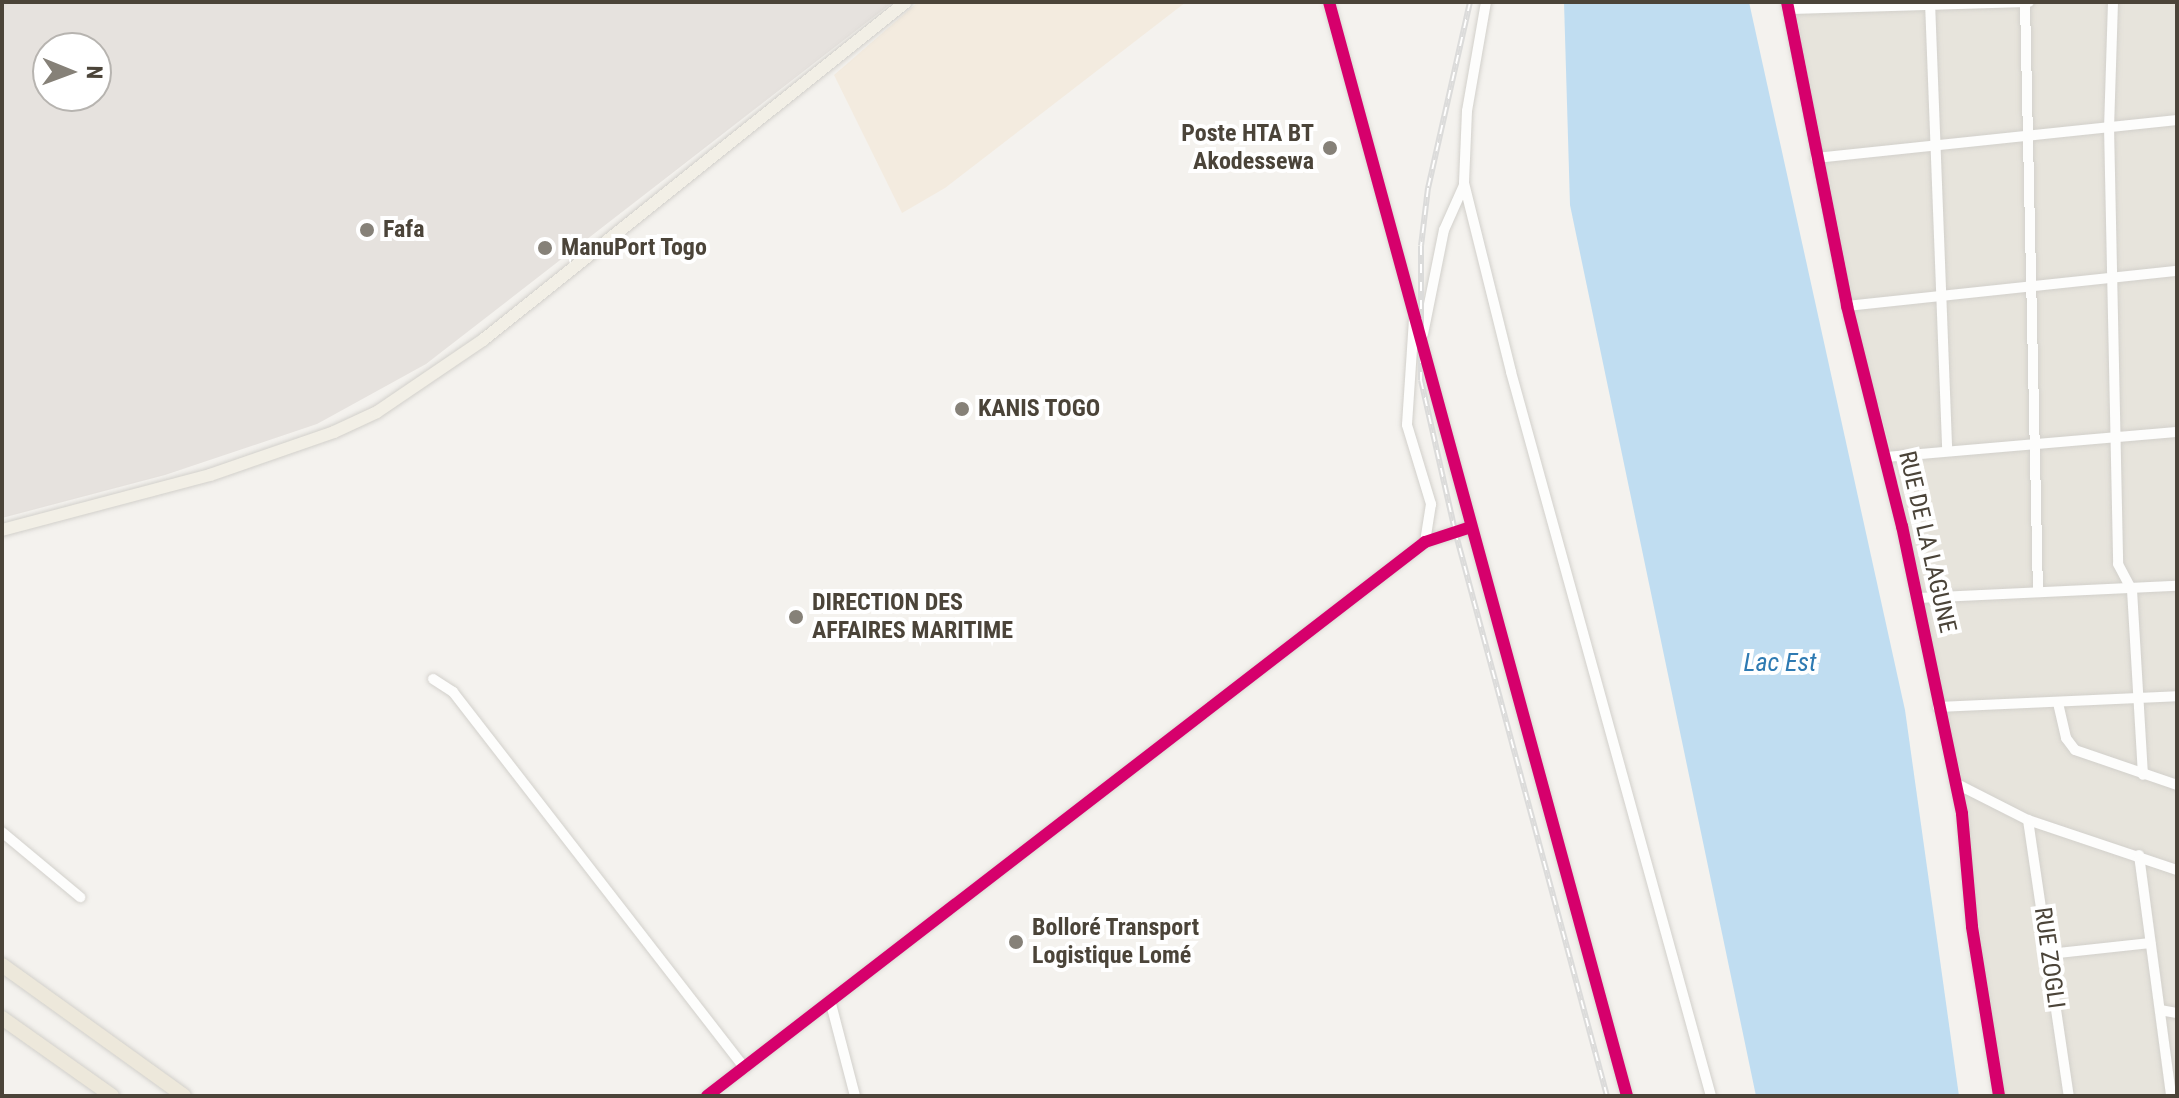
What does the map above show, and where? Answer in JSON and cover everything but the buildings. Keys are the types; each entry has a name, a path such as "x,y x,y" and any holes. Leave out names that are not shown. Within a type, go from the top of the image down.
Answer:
{"highway":[{"path":"2,965 184,1096"},
{"path":"2,1018 112,1096"}],"main road":[{"path":"2,530 210,475 334,432 377,412 483,340 906,2"}],"street":[{"path":"1329,2 1423,334 1471,527 1627,1096"},
{"path":"1486,2 1467,111 1464,183 1507,357 1711,1096"},
{"path":"1787,5 2026,2 2031,445 2038,591"},
{"path":"2113,2 2109,126 2116,279 2113,434 2118,564 2132,590 2143,775"},
{"path":"1930,4 1947,450"},
{"name":"RUE DE LA LAGUNE","path":"1787,5 1847,306 1918,598 1955,783 1999,1096"},
{"path":"1816,158 2177,120"},
{"path":"1423,334 1444,230 1464,183"},
{"path":"1847,306 2177,271"},
{"path":"1415,309 1407,425 1431,504 1425,542"},
{"path":"1885,457 2031,445 2113,434 2177,432"},
{"path":"707,1096 1425,542 1471,527"},
{"path":"1918,598 2177,586"},
{"path":"433,679 453,692 745,1068"},
{"path":"1938,707 2177,696"},
{"path":"2058,703 2066,738 2075,750 2177,785"},
{"path":"1955,783 2028,820 2177,870"},
{"name":"RUE ZOGLI","path":"2028,820 2069,1096"},
{"path":"2,832 80,897"},
{"path":"2139,855 2171,1096"},
{"path":"2049,954 2150,943"},
{"path":"830,1000 855,1096"},
{"path":"2160,1010 2177,1013"}],"shaded area":[{"path":"2,2 893,2 426,364 317,424 165,475 2,518"},
{"path":"918,2 1186,2 945,188 902,213 834,75"},
{"path":"1794,2 2177,2 2177,1096 1999,1096 1960,769 1945,731 1899,480 1847,292"}],"water":[{"name":"Lac Est","path":"1564,2 1749,2 1905,710 1959,1096 1756,1096 1570,205"}],"railway":[{"path":"1470,2 1428,188 1421,246 1421,380 1455,531 1607,1096"}],"cycle path":[{"path":"1329,2 1627,1096"},
{"path":"1787,2 1847,306 1902,526 1962,814 1972,927 1999,1096"},
{"path":"707,1096 1425,542 1471,527"}],"place":[{"name":"Poste HTA BT Akodessewa","path":"1330,148"},
{"name":"Fafa","path":"367,230"},
{"name":"ManuPort Togo","path":"545,248"},
{"name":"KANIS TOGO","path":"962,409"},
{"name":"DIRECTION DES AFFAIRES MARITIME","path":"796,617"},
{"name":"Bolloré Transport Logistique Lomé","path":"1016,942"}]}
